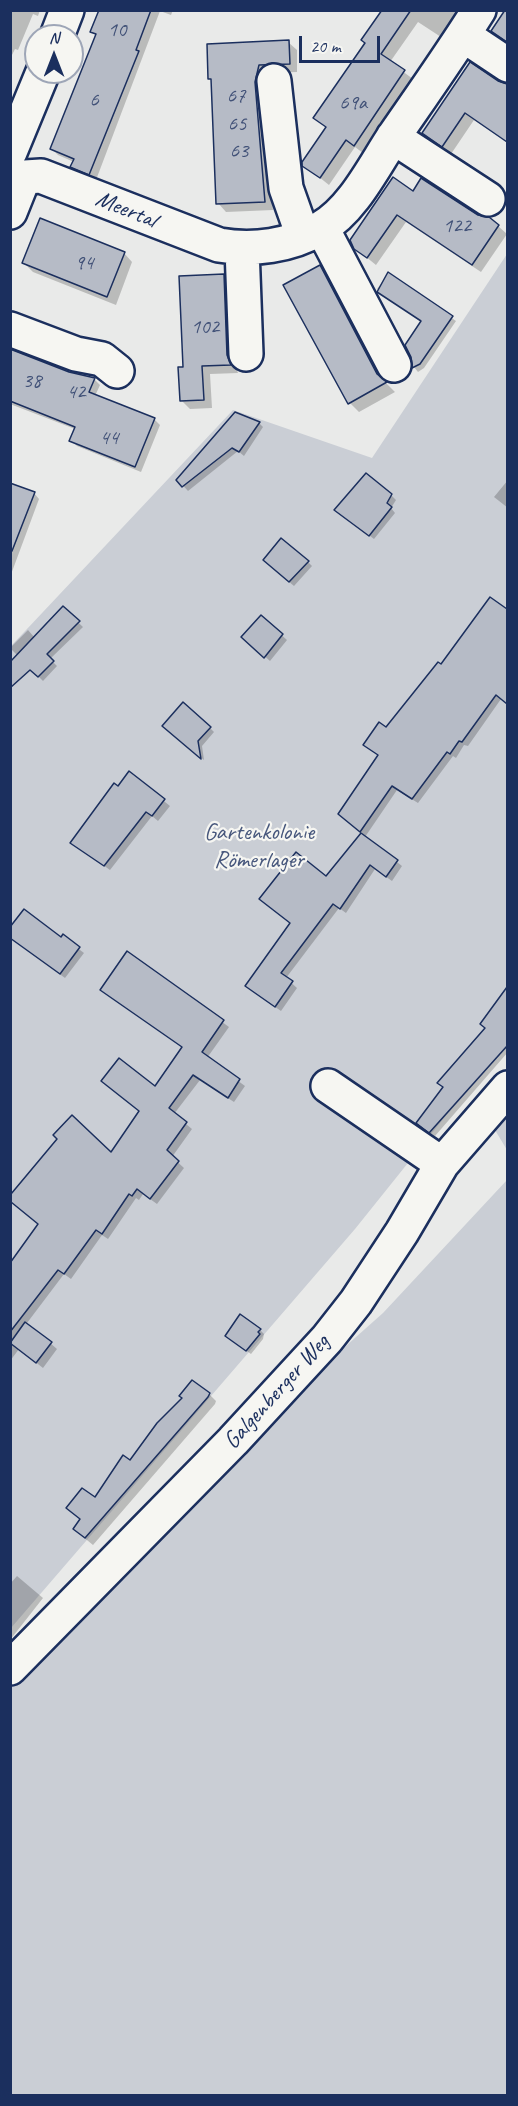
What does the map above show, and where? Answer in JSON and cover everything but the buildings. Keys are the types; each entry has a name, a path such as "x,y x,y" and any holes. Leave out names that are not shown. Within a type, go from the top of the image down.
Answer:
{"street":[{"path":"62,24 68,10"},
{"name":"Meertal","path":"15,169 41,176 193,236 242,249 269,246 313,232 352,199 471,23 507,65"},
{"path":"274,81 286,188 394,365"},
{"path":"10,212 15,169 40,84"},
{"path":"393,137 488,199"},
{"path":"242,249 246,354"},
{"path":"10,329 76,354 102,359 117,371"},
{"path":"328,1086 442,1164"},
{"name":"Galgenberger Weg","path":"10,1668 233,1442 327,1339 356,1302 402,1232 442,1164 507,1088"}],"green space":[{"name":"Gartenkolonie Römerlager","path":"507,254 507,1047 444,1118 355,1229 11,1628 11,646 233,410 372,458"},
{"path":"507,1110 507,1150 495,1130"},
{"path":"507,1180 507,2095 11,2095 10,1686 37,1663 338,1353 383,1313"}]}
